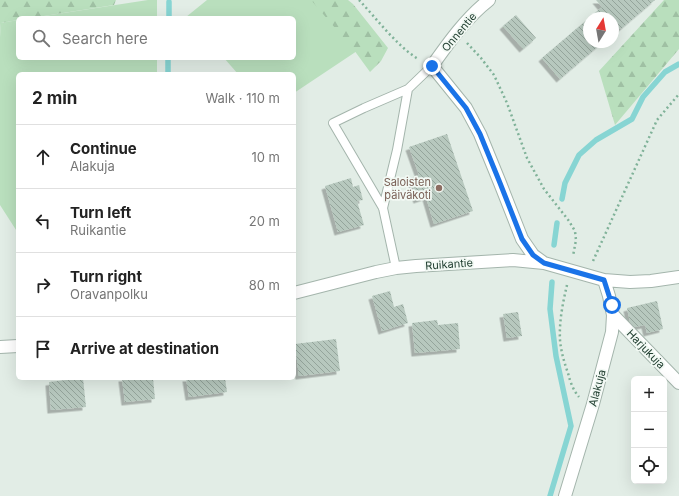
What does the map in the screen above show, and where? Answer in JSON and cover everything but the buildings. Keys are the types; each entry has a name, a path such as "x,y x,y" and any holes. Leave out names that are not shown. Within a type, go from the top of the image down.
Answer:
{"street":[{"name":"Onnentie","path":"432,66 457,32 489,0"},
{"path":"432,66 466,108 480,134 522,239 533,255 544,263"},
{"name":"Ruikantie","path":"296,292 396,268 513,260 544,263 604,280 630,282 679,277"},
{"name":"Alakuja","path":"565,496 593,404 612,332 613,315 604,280"},
{"name":"Harjukuja","path":"613,315 679,383"},
{"path":"0,347 16,346"}],"lane":[{"path":"396,268 383,208 333,123 408,89 432,66"},
{"path":"383,208 397,150 408,89"}],"path":[{"path":"359,0 408,51 432,66"},
{"path":"457,32 482,58 494,75 507,103 527,158 544,189 569,221 574,231 576,240 562,309 560,340 570,382 576,394 581,399 593,404"},
{"path":"587,275 657,120 679,94"}],"green space":[{"path":"0,0 116,0 114,5 44,16 16,16 16,20 1,23 0,37"},
{"path":"148,0 157,0 157,16 44,16"},
{"path":"207,0 329,0 369,43 296,92 296,72 236,72 226,60 296,60 296,16 187,16"},
{"path":"311,0 348,0 353,4 388,48 381,61 370,72 354,50"},
{"path":"664,0 679,0 679,49 615,125 599,71"},
{"path":"16,20 16,60 157,60 157,72 16,72 16,230 0,205 1,23"}],"waterway":[{"path":"169,2 169,16"},
{"path":"168,60 168,72"},
{"path":"562,199 565,183 579,155 596,140 632,119 643,97 665,72 679,64"},
{"path":"554,245 557,223"},
{"path":"550,496 571,426 556,356 550,309 552,282"}],"place":[{"name":"Saloisten päiväkoti","path":"439,188"}],"route":[{"path":"432,66 466,108 480,134 522,239 533,255 544,263 604,280 612,305"}]}
